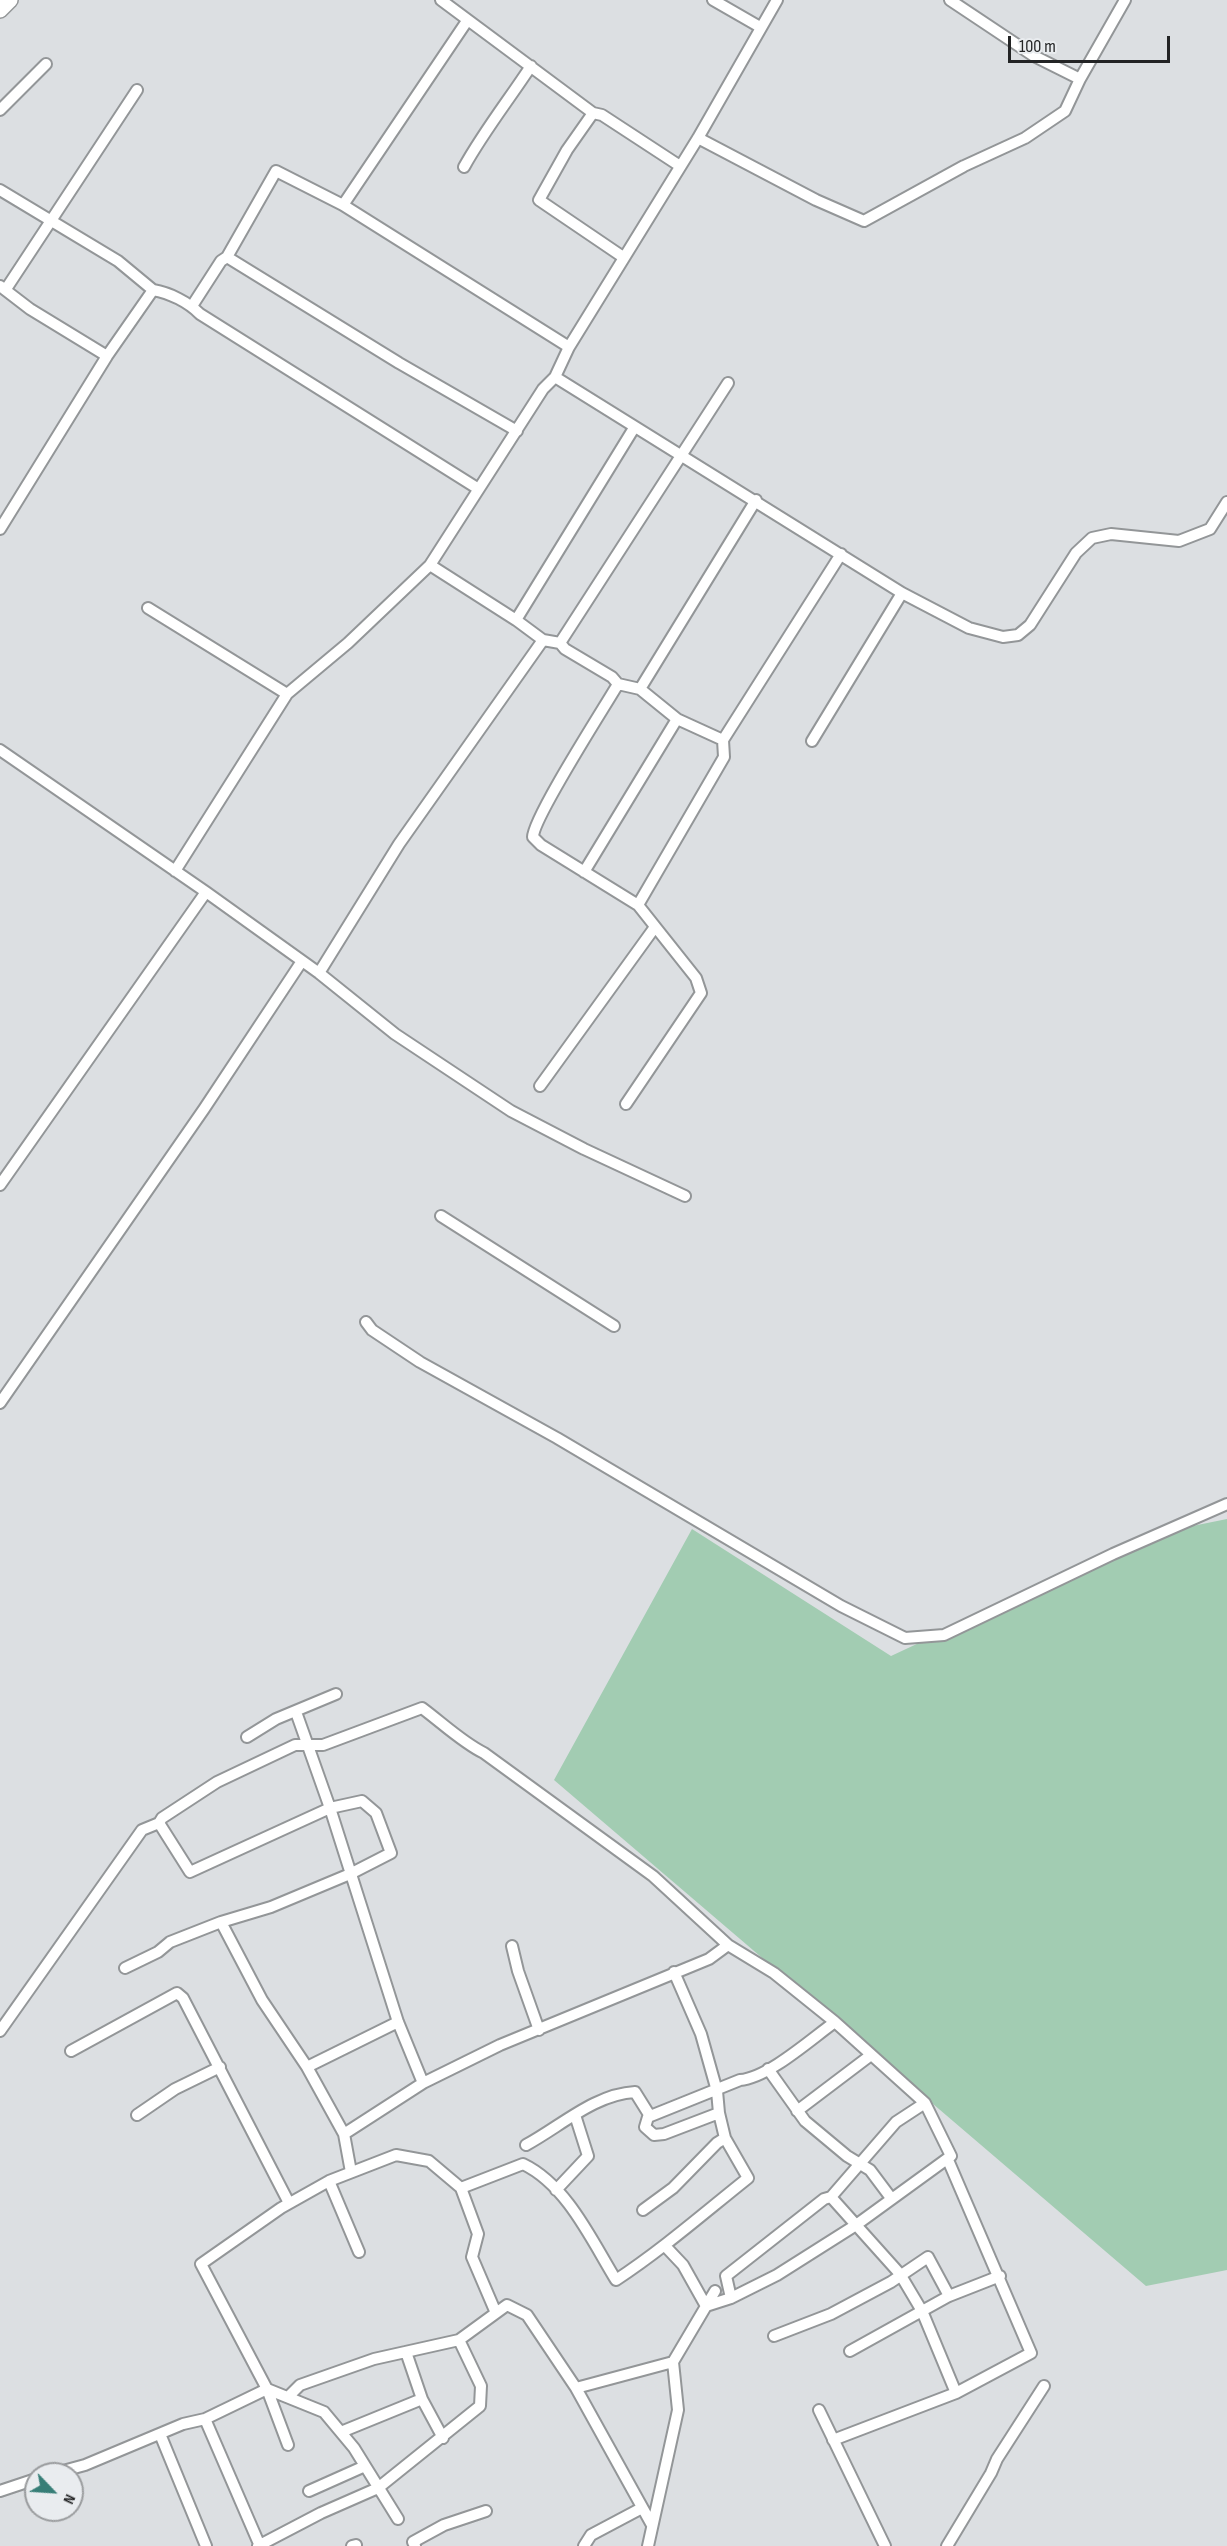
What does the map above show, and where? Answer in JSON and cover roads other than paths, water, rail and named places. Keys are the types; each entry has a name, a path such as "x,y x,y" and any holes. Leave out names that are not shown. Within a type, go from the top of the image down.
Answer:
{"street":[{"path":"0,10 10,0"},
{"path":"441,0 593,113 602,115 680,166"},
{"path":"713,0 760,27"},
{"path":"175,871 287,694 348,643 430,565 466,513 477,488 543,389 555,377 569,347 698,138 777,0"},
{"path":"950,0 1034,56 1080,79"},
{"path":"698,138 816,200 864,221 964,166 1025,138 1065,111 1080,79 1125,0"},
{"path":"343,205 467,21"},
{"path":"0,110 46,64"},
{"path":"464,167 482,136 490,129 491,122 502,110 531,66"},
{"path":"107,356 30,309 3,287 52,219 137,90"},
{"path":"593,113 567,150 538,200 623,257"},
{"path":"192,306 227,257 276,171 343,205 569,347"},
{"path":"0,205 3,192 52,219 118,261 153,290 163,292 192,306 200,315 477,488"},
{"path":"227,257 399,363 517,431"},
{"path":"0,529 107,356 153,290"},
{"path":"555,377 902,593 969,628 1003,637 1018,635 1030,625 1076,553 1092,538 1111,534 1179,541 1210,529 1227,502"},
{"path":"560,643 728,383"},
{"path":"516,620 634,428"},
{"path":"640,689 756,500"},
{"path":"638,905 724,758 723,740 841,554"},
{"path":"430,565 543,640 560,643 565,649 612,677 618,684 640,689 677,719 723,740"},
{"path":"812,741 902,593"},
{"path":"148,608 287,694"},
{"path":"319,973 399,844 543,640"},
{"path":"618,684 533,831 533,837 541,845 638,905 696,978 701,993 626,1104"},
{"path":"584,872 677,719"},
{"path":"0,750 319,973 395,1034 511,1110 584,1149 685,1196"},
{"path":"0,1185 206,892"},
{"path":"540,1086 655,927"},
{"path":"0,1403 204,1109 302,962"},
{"path":"441,1216 614,1326"},
{"path":"366,1322 372,1330 420,1362 557,1438 841,1606 906,1638 944,1635 1113,1554 1227,1504"},
{"path":"247,1737 266,1724 336,1694"},
{"path":"0,2031 142,1830 159,1823 162,1818 217,1782 296,1745 323,1745 422,1708 653,1876 728,1945 774,1973 835,2022 925,2103 933,2114 951,2156 948,2160 891,2198 856,2225 777,2275 731,2298 706,2306"},
{"path":"296,1712 309,1744 398,2022 423,2083"},
{"path":"125,1968 158,1952 170,1942 221,1922 271,1907 350,1874 391,1853 376,1813 369,1804 354,1801 330,1808 190,1872 159,1823"},
{"path":"221,1922 262,2000 307,2067 344,2134 351,2172"},
{"path":"344,2134 423,2083 539,2030 709,1959 728,1945"},
{"path":"512,1946 518,1971 539,2030"},
{"path":"461,2188 523,2164 532,2169 556,2190 616,2280 666,2247 678,2233 748,2178 726,2138 718,2114 717,2091 701,2034 674,1972"},
{"path":"71,2051 177,1993 183,1998 220,2067 289,2203"},
{"path":"307,2067 398,2022"},
{"path":"718,2114 664,2134 654,2134 645,2127 650,2116 768,2069 835,2022"},
{"path":"797,2111 871,2055"},
{"path":"137,2115 175,2089 220,2067"},
{"path":"768,2069 805,2121 870,2170 891,2198"},
{"path":"526,2145 575,2115 625,2093 635,2092 650,2116"},
{"path":"731,2298 726,2276 824,2199 831,2198 859,2162 896,2122 925,2103"},
{"path":"556,2190 588,2156 575,2115"},
{"path":"643,2210 673,2188 717,2143 726,2138"},
{"path":"288,2445 267,2389 201,2265 289,2203 329,2181 396,2155 429,2161 461,2188 478,2234 471,2258 496,2313"},
{"path":"833,2440 956,2393 1031,2353 1000,2276 948,2160"},
{"path":"329,2181 359,2252"},
{"path":"831,2198 900,2274 922,2311 956,2393"},
{"path":"666,2247 683,2265 706,2306"},
{"path":"774,2336 831,2314 891,2282 928,2256 949,2296"},
{"path":"850,2351 949,2296 1000,2276"},
{"path":"648,2546 678,2410 673,2362 715,2291"},
{"path":"288,2397 300,2385 374,2359 459,2340 507,2305 528,2315 576,2388 609,2445 640,2509 651,2525"},
{"path":"205,2419 259,2546 321,2513 378,2488 480,2406 481,2386 459,2340"},
{"path":"406,2352 422,2399 443,2438"},
{"path":"576,2388 673,2362"},
{"path":"946,2546 991,2474 997,2459 1044,2386"},
{"path":"84,2465 183,2424 205,2419 267,2389 324,2412 365,2466 398,2519"},
{"path":"341,2433 422,2399"},
{"path":"819,2410 885,2546"},
{"path":"160,2434 206,2546"},
{"path":"309,2491 365,2466"},
{"path":"0,2491 24,2483"},
{"path":"584,2546 591,2535 640,2509"},
{"path":"416,2546 413,2541 444,2525 486,2511"}]}
